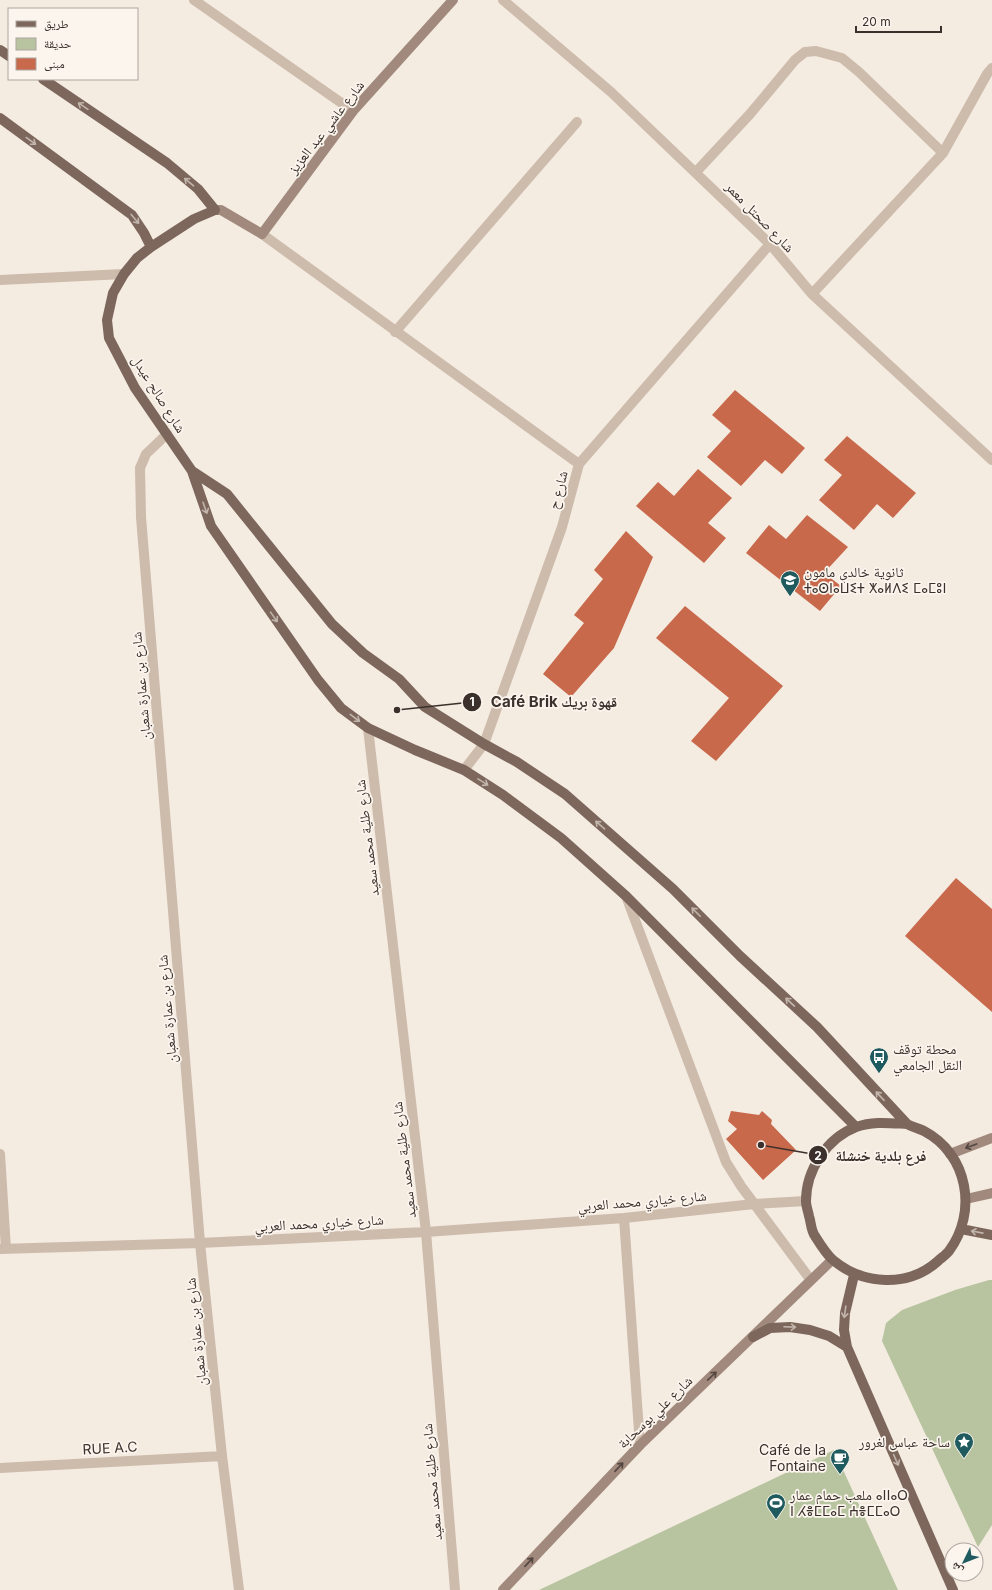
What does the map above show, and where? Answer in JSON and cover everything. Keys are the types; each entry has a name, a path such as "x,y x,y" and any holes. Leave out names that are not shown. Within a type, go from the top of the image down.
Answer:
{"main road":[{"name":"شارع عاشي عبد العزيز","path":"262,234 353,111 453,0"},
{"path":"44,80 167,163 198,189 215,210 221,210 262,234"},
{"path":"0,118 132,215 151,247"},
{"name":"شارع صالح عيدل","path":"192,471 135,388 109,338 107,320 113,293 124,274 137,258 194,219 215,210"},
{"path":"192,471 211,526 318,680 341,708 368,728 415,750 464,770 503,795 561,838 626,896 856,1127"},
{"path":"192,471 227,494 332,624 363,653 399,679 424,707 484,744 517,762 565,794 673,888 740,956 817,1027 907,1124"},
{"path":"881,1122 907,1124 924,1131 938,1141 950,1154 961,1173 964,1183 966,1199 965,1214 961,1228 949,1251 930,1269 906,1279 879,1281 854,1274 832,1260 813,1233 806,1201 810,1178 819,1157 835,1140 856,1127 881,1122"},
{"path":"950,1154 992,1138"},
{"path":"966,1199 992,1193"},
{"path":"961,1228 992,1234"},
{"name":"شارع علي بوسحابة","path":"503,1590 640,1446 753,1337 810,1279 832,1260"},
{"path":"854,1274 844,1313 844,1330 847,1347 953,1590"},
{"path":"753,1337 770,1328 790,1327 810,1330 829,1336 847,1347"}],"street":[{"path":"194,0 353,111"},
{"name":"شارع صحتل معمر","path":"502,0 611,92 770,244 812,294 992,460"},
{"path":"696,172 750,114 795,60 806,52 816,51 842,58 860,72 943,153"},
{"path":"812,294 943,153 987,74 992,68"},
{"path":"395,332 577,122"},
{"path":"262,234 395,332 579,464"},
{"name":"شارع ح","path":"464,770 484,744 562,527 579,464 770,244"},
{"path":"0,280 124,274"},
{"name":"شارع بن عمارة شعبان","path":"167,434 146,454 140,468 141,517 200,1243 222,1456 239,1590"},
{"name":"شارع طلية محمد سعيد","path":"368,728 426,1232 455,1590"},
{"path":"626,896 716,1140 726,1162 754,1204 810,1279"},
{"path":"0,1154 3,1249"},
{"name":"شارع خياري محمد العربي","path":"3,1249 200,1243 426,1232 624,1218 754,1204 806,1201"},
{"path":"624,1218 640,1446"},
{"name":"RUE A.C","path":"0,1468 222,1456"}],"green space":[{"name":"ساحة عباس لغرور","path":"992,1280 992,1525 981,1542 976,1542 882,1341 886,1323 902,1310 955,1290"},
{"name":"ملعب حمام عمار ⴰⵏⵏⴰⵔ ⵏ ⵃⴻⵎⵎⴰⵎ ⵄⴻⵎⵎⴰⵔ","path":"834,1450 898,1590 539,1590"}],"building":[{"path":"735,390 805,448 782,474 765,460 741,486 707,457 731,431 712,415"},
{"path":"847,436 916,493 893,518 877,504 854,530 819,500 842,475 824,460"},
{"path":"698,469 732,498 708,523 726,538 704,563 636,506 658,482 674,496"},
{"path":"807,515 848,547 824,573 841,586 820,611 746,553 769,525 786,539"},
{"path":"626,531 653,557 614,648 571,697 543,674 584,623 574,615 603,579 594,570"},
{"path":"685,606 783,686 716,761 691,741 729,698 656,638"},
{"path":"956,878 992,909 992,1012 905,936"},
{"path":"731,1111 759,1115 762,1111 772,1120 771,1124 796,1150 763,1180 726,1139 737,1129 728,1121"}],"place":[{"name":"ثانوية خالدي مامون ⵜⴰⵙⵏⴰⵡⵉⵜ ⵅⴰⵍⴷⵉ ⵎⴰⵎⵓⵏ","path":"790,597"},
{"name":"Café Brik قهوة بريك","path":"397,710"},
{"name":"محطة توقف النقل الجامعي","path":"879,1074"},
{"name":"فرع بلدية خنشلة","path":"761,1145"},
{"name":"ساحة عباس لغرور","path":"964,1459"},
{"name":"Café de la Fontaine","path":"840,1475"},
{"name":"ملعب حمام عمار ⴰⵏⵏⴰⵔ ⵏ ⵃⴻⵎⵎⴰⵎ ⵄⴻⵎⵎⴰⵔ","path":"776,1520"}]}
